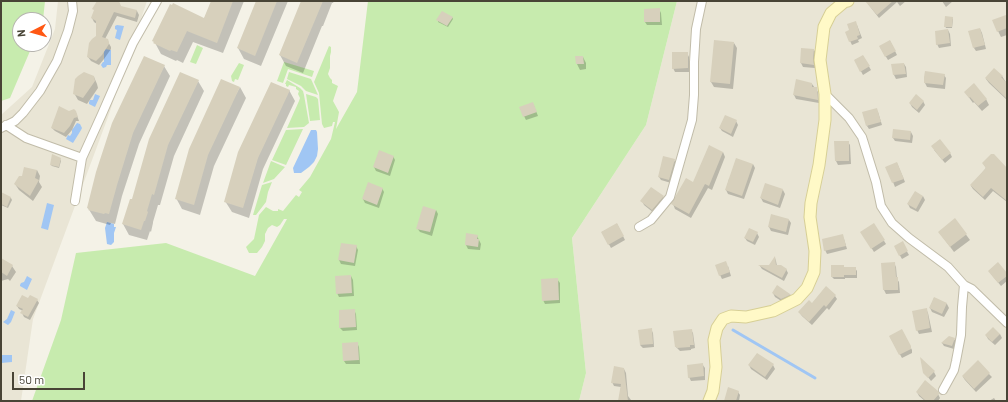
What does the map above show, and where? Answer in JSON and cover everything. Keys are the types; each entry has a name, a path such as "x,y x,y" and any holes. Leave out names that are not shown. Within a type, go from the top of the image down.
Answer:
{"street":[{"path":"4,126 15,121 23,113 40,91 57,61 68,31 72,11 72,1"},
{"path":"75,201 82,158 133,43 158,1"},
{"path":"639,227 651,220 670,197 692,120 696,29 702,1"},
{"path":"709,401 713,391 716,367 714,340 717,328 723,319 731,316 746,317 773,312 797,300 807,288 814,272 815,251 810,217 825,120 825,94 820,60 824,26 831,13 844,2 848,1"},
{"path":"825,94 849,118 862,136 876,182 881,206 892,223 909,238 948,267 964,285 972,289 1007,323"},
{"path":"4,126 26,138 82,158"},
{"path":"943,390 954,370 956,361 961,334 964,285"}],"shaded area":[{"path":"58,1 147,1 108,117 33,319 21,401 1,401 1,115 32,87 46,52 52,52 52,37 55,29"},
{"path":"677,1 1007,1 1007,401 579,401 586,373 572,238 646,125"}],"green space":[{"path":"1,1 45,1 44,12 12,12 12,52 30,52 10,98 1,101"},
{"path":"368,1 677,1 646,125 572,238 586,373 579,401 32,401 61,320 76,253 166,243 255,276 287,219 284,219 277,227 272,225 268,228 262,247 257,253 249,253 246,247 254,239 259,215 266,207 273,211 278,211 278,209 283,211 296,195 299,197 302,192 299,190 310,177 331,139 335,122 333,122 332,126 324,128 322,124 319,93 314,82 329,46 331,47 331,52 328,74 332,80 332,83 338,86 333,101 339,112 336,129 357,92"},
{"path":"197,45 203,48 196,64 190,62"},
{"path":"284,62 314,71 312,77 288,69 283,83 277,81"},
{"path":"239,63 244,65 238,80 235,79 234,82 232,81 231,76"},
{"path":"289,72 311,79 318,95 306,91 301,86 287,79"},
{"path":"287,80 303,91 309,123 304,127 287,128 300,98 298,94 299,91 296,87 289,85 288,87 286,86 285,84"},
{"path":"306,94 318,99 320,120 310,121"},
{"path":"303,129 286,165 272,160 286,130"},
{"path":"271,161 285,167 274,179 263,183"},
{"path":"272,182 266,202 256,215 253,215 262,185"}],"water":[{"path":"115,26 124,26 120,40 115,38 117,30 115,29"},
{"path":"104,49 111,50 111,65 107,65 103,68 101,65 104,62"},
{"path":"95,94 100,96 95,107 89,104 89,102 90,100 93,100"},
{"path":"77,123 80,124 82,128 73,143 66,139 68,135 70,136"},
{"path":"311,130 316,130 317,132 317,156 314,162 301,173 294,173 293,168"},
{"path":"47,203 54,205 48,230 41,228"},
{"path":"107,222 114,224 114,227 116,227 114,242 111,245 107,244 105,228"},
{"path":"27,276 32,279 27,290 20,285 24,282"},
{"path":"11,310 15,312 11,322 8,325 3,322 7,319"},
{"path":"1,355 12,355 12,362 1,363"}],"building":[{"path":"97,1 119,1 121,6 137,10 135,18 114,12 102,37 108,39 109,44 96,61 87,57 89,43 96,36 96,21 91,18 94,10 92,9"},
{"path":"211,1 233,1 217,43 187,31 177,52 170,51 153,43 154,42 152,41 170,4 172,5 173,3 204,18"},
{"path":"256,1 277,1 255,56 237,48"},
{"path":"301,1 323,1 297,63 279,55"},
{"path":"865,1 893,1 877,15"},
{"path":"660,8 660,22 644,22 644,9"},
{"path":"442,11 453,17 447,26 436,20"},
{"path":"1006,15 1007,28 997,32 992,20"},
{"path":"945,16 953,17 952,27 944,27"},
{"path":"856,21 860,35 857,36 858,39 849,42 845,32 849,30 847,24"},
{"path":"980,28 985,45 973,48 968,31"},
{"path":"948,29 950,43 936,45 935,31"},
{"path":"714,40 734,42 730,84 710,82"},
{"path":"890,40 896,51 885,57 879,46"},
{"path":"801,48 814,49 814,65 800,63"},
{"path":"672,52 688,52 688,68 672,69"},
{"path":"863,55 870,66 860,72 854,60"},
{"path":"144,56 165,65 133,133 109,214 88,210 89,209 87,208 96,172 112,123"},
{"path":"575,56 583,56 584,64 576,64"},
{"path":"904,63 906,74 893,75 891,64"},
{"path":"994,68 1003,76 1001,77 1007,83 1007,99 985,78"},
{"path":"925,71 945,74 943,85 924,83"},
{"path":"84,72 94,76 95,81 83,98 73,94 75,79"},
{"path":"180,72 199,80 168,145 154,195 152,194 148,212 141,230 122,224 130,199 132,199 149,139"},
{"path":"221,79 240,87 208,155 194,205 175,199 189,149"},
{"path":"796,79 812,83 812,87 817,87 818,100 793,95"},
{"path":"271,82 290,90 258,158 243,208 224,202 238,152"},
{"path":"974,83 987,99 978,106 964,92"},
{"path":"916,94 924,101 917,110 909,103"},
{"path":"533,102 537,112 523,117 519,107"},
{"path":"59,106 69,111 74,109 78,117 74,118 64,133 51,128"},
{"path":"877,108 881,122 866,126 862,112"},
{"path":"725,115 737,120 731,134 719,128"},
{"path":"893,129 911,131 910,140 892,138"},
{"path":"940,139 951,153 942,160 931,146"},
{"path":"834,141 849,141 849,161 835,161"},
{"path":"709,145 723,152 709,186 705,184 689,214 671,204 686,178 693,182"},
{"path":"379,150 394,156 388,173 373,167"},
{"path":"52,154 61,158 59,167 50,165"},
{"path":"991,154 994,154 1007,168 1007,201 991,188 983,197 970,185 986,168 982,163"},
{"path":"663,156 675,159 669,180 658,177"},
{"path":"736,158 753,164 742,196 725,190"},
{"path":"897,162 904,179 892,183 885,167"},
{"path":"24,167 37,170 35,178 39,180 30,196 14,184 19,176 22,176"},
{"path":"368,182 383,188 377,205 362,199"},
{"path":"765,183 783,189 778,205 760,198"},
{"path":"651,187 664,196 652,210 640,201"},
{"path":"915,191 923,196 916,209 907,204"},
{"path":"1,192 11,197 7,207 1,204"},
{"path":"423,206 436,210 430,232 416,229"},
{"path":"771,214 789,219 786,232 768,227"},
{"path":"955,218 967,234 950,247 938,232"},
{"path":"617,223 624,236 608,245 601,232"},
{"path":"874,223 885,240 871,249 860,232"},
{"path":"749,228 758,232 753,242 744,238"},
{"path":"466,233 478,235 478,247 465,245"},
{"path":"843,234 846,246 824,251 822,239"},
{"path":"903,241 908,251 899,256 894,246"},
{"path":"341,243 357,245 354,263 338,260"},
{"path":"775,256 776,265 781,265 787,269 782,278 758,265 769,265"},
{"path":"1,258 13,265 7,276 1,272"},
{"path":"726,261 730,272 719,276 715,265"},
{"path":"895,262 896,277 898,277 898,290 883,290 881,263"},
{"path":"998,262 1007,273 1007,276 998,283 988,271"},
{"path":"831,265 856,267 856,275 831,277"},
{"path":"351,275 352,293 336,294 335,276"},
{"path":"558,278 559,300 542,301 541,279"},
{"path":"777,285 790,295 781,299 772,293"},
{"path":"826,286 836,295 826,307 824,305 809,322 798,312 809,300 812,303"},
{"path":"22,295 28,298 30,295 38,299 28,317 20,313 23,309 16,306"},
{"path":"934,297 947,303 942,314 929,308"},
{"path":"927,308 930,328 916,331 912,311"},
{"path":"355,309 356,327 339,328 339,310"},
{"path":"993,327 1000,334 992,342 985,335"},
{"path":"652,328 653,344 640,345 638,330"},
{"path":"692,329 694,345 690,345 690,347 675,347 673,331"},
{"path":"902,329 911,346 911,349 899,355 889,336"},
{"path":"949,336 955,338 952,346 941,343"},
{"path":"358,342 359,360 343,361 342,343"},
{"path":"757,353 774,364 765,377 748,365"},
{"path":"920,357 935,371 928,378 923,373"},
{"path":"978,360 990,373 974,389 962,376"},
{"path":"703,363 704,376 688,378 687,365"},
{"path":"614,366 624,368 628,401 618,401 621,384 611,383"},
{"path":"925,380 938,391 939,394 933,401 926,401 916,392"},
{"path":"728,387 739,391 736,401 724,401"}],"waterway":[{"path":"733,330 815,378"}]}
